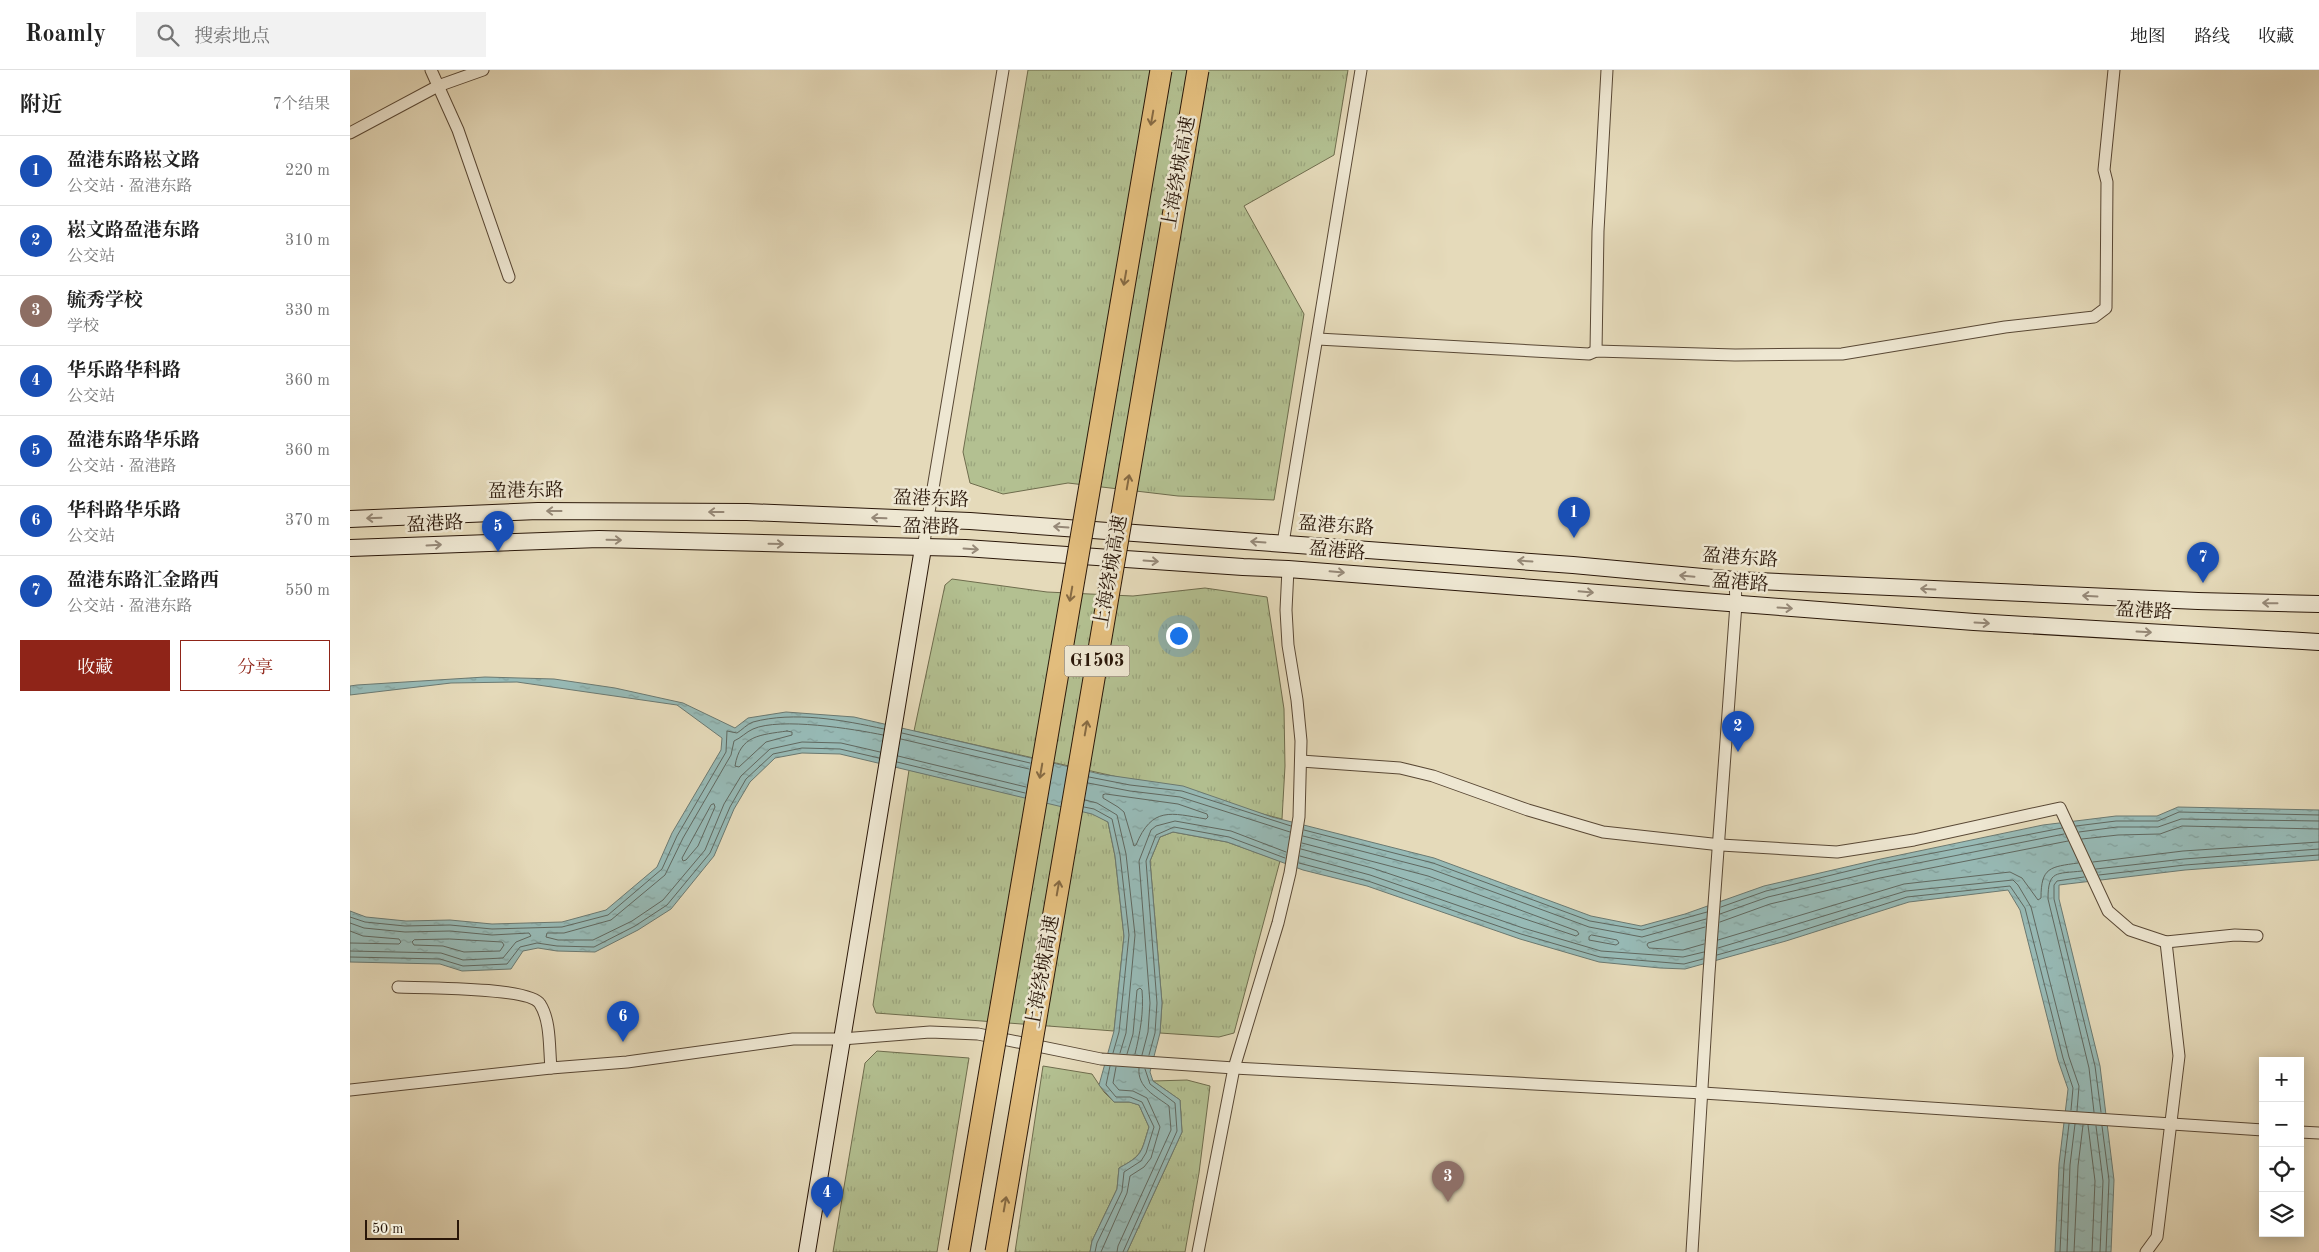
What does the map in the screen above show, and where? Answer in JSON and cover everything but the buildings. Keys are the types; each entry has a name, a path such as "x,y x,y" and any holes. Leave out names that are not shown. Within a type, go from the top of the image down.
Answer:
{"highway":[{"name":"上海绕城高速","path":"960,1252 1160,70"},
{"name":"上海绕城高速","path":"996,1252 1198,70"}],"main road":[{"name":"盈港东路","path":"350,519 548,511 747,512 970,521 1574,565 1735,580 2319,604"},
{"name":"盈港路","path":"350,548 599,539 965,548 1233,567 1288,568 1974,622 2319,642"},
{"path":"807,1252 923,548"}],"street":[{"path":"431,70 458,130 509,277"},
{"path":"350,133 438,86 483,70"},
{"path":"923,548 1004,70"},
{"path":"1283,543 1361,70"},
{"path":"1596,351 1598,231 1607,70"},
{"path":"1318,338 1589,354 1596,351 1735,355 1842,354 2005,327 2094,317 2106,308 2107,182 2104,170 2114,70"},
{"path":"1198,1252 1234,1068 1275,933 1290,873 1299,817 1301,761 1297,700 1286,610 1288,568"},
{"path":"1692,1252 1709,973 1736,604 1735,580"},
{"path":"1301,761 1400,768 1433,776 1528,810 1603,832 1718,844 1837,852 1914,840 2060,808 2108,911 2130,930 2166,942 2235,934 2257,936"},
{"path":"2146,1252 2157,1237 2179,1056 2166,942"},
{"path":"398,987 512,992 535,998 540,1004 545,1017 551,1068"},
{"path":"350,1090 551,1068 627,1062 793,1039 842,1038 930,1032 978,1034 1101,1059 1703,1093 2259,1130"},
{"path":"2304,1132 2319,1133"}],"green space":[{"path":"1028,70 1348,70 1334,155 1244,206 1304,314 1274,500 1178,496 1068,483 1003,494 970,483 963,452"},
{"path":"952,579 1047,592 1133,596 1205,588 1267,597 1284,709 1285,766 1282,819 1131,780 914,731 945,585"},
{"path":"909,770 1092,813 1108,822 1115,856 1124,936 1114,1031 876,1013 873,1005"},
{"path":"1173,832 1227,842 1280,861 1234,1033 1219,1037 1160,1033 1162,1003 1150,861 1160,837"},
{"path":"877,1051 969,1058 937,1252 833,1252 865,1063"},
{"path":"1043,1066 1092,1074 1104,1092 1114,1102 1130,1102 1139,1105 1149,1127 1140,1152 1133,1160 1119,1168 1117,1189 1092,1241 1090,1252 1015,1252"},
{"path":"1187,1080 1210,1086 1199,1173 1185,1252 1127,1252 1182,1132 1180,1100 1153,1081"}],"water":[{"path":"485,677 554,679 615,688 683,703 735,728 748,718 786,712 854,717 1100,774 1183,786 1272,817 1434,858 1591,916 1641,926 1685,914 1764,886 1876,860 2043,825 2116,816 2157,816 2178,807 2319,810 2319,860 2185,870 2059,885 2059,899 2100,1066 2114,1180 2111,1252 2055,1252 2059,1164 2068,1089 2058,1060 2020,910 2008,890 1909,902 1786,941 1685,969 1660,968 1599,962 1520,939 1367,886 1303,870 1227,842 1173,832 1160,837 1150,861 1162,1003 1160,1033 1150,1072 1153,1081 1180,1100 1182,1132 1127,1252 1090,1252 1092,1241 1117,1189 1119,1168 1133,1160 1140,1152 1149,1127 1139,1105 1129,1102 1114,1102 1099,1085 1114,1031 1124,936 1115,856 1108,822 1092,814 840,754 802,753 775,758 750,782 734,809 714,856 671,909 638,930 595,952 557,951 538,948 523,951 511,969 462,971 440,964 350,962 350,911 366,917 406,921 450,920 492,924 562,922 606,910 657,867 672,833 721,750 722,738 677,705 517,682 451,683 350,695 350,686 357,685"}],"place":[{"name":"盈港东路崧文路","path":"1574,538"},
{"name":"盈港东路华乐路","path":"498,552"},
{"name":"盈港东路汇金路西","path":"2203,583"},
{"name":"崧文路盈港东路","path":"1738,752"},
{"name":"华科路华乐路","path":"623,1042"},
{"name":"毓秀学校","path":"1448,1202"},
{"name":"华乐路华科路","path":"827,1218"}]}
